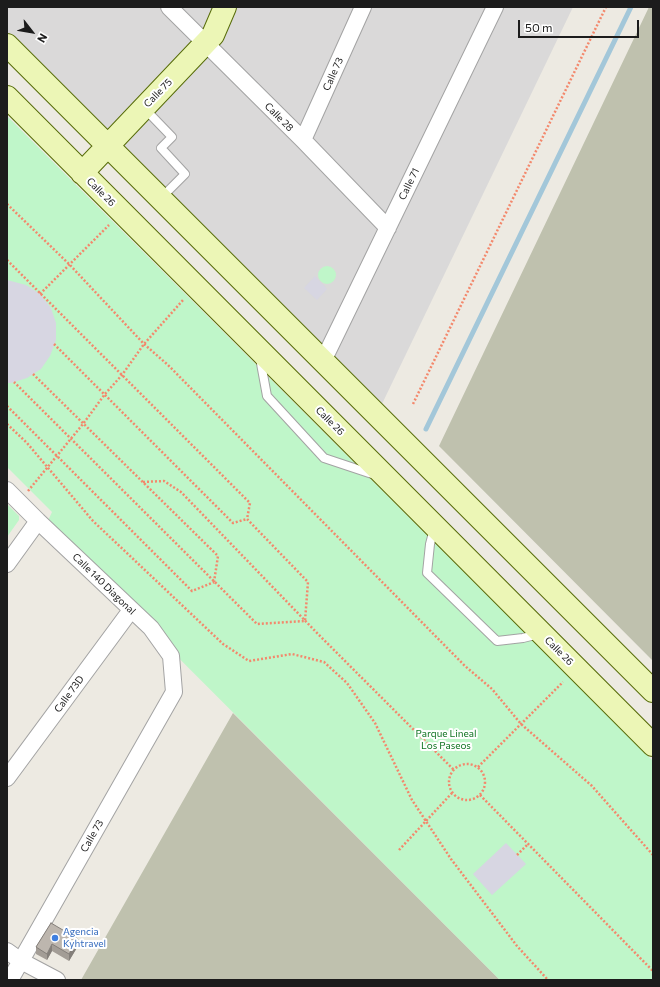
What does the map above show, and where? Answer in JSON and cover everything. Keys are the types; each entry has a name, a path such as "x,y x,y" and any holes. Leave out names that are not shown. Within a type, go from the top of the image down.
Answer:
{"main road":[{"name":"Calle 75","path":"82,173 213,35 225,7"},
{"path":"7,45 653,691"},
{"name":"Calle 26","path":"7,97 653,745"}],"street":[{"name":"Calle 28","path":"169,7 388,228"},
{"name":"Calle 73","path":"302,140 363,7"},
{"name":"Calle 71","path":"323,362 495,7"},
{"name":"Calle 140 Diagonal","path":"7,490 151,628 171,656 174,692"},
{"path":"7,564 38,521"},
{"name":"Calle 73D","path":"7,778 131,610"},
{"name":"Calle 73","path":"10,980 174,692"},
{"path":"7,951 21,961 57,980"}],"lane":[{"path":"144,108 172,137 161,148 185,174 160,198"},
{"path":"258,349 267,396 324,458 388,479"},
{"path":"435,527 430,544 427,573 497,641 523,638 541,633"}],"path":[{"path":"413,404 606,7"},
{"path":"7,204 69,264 144,344 174,370 465,666 492,689 521,724 592,786 653,856"},
{"path":"40,294 110,224"},
{"path":"7,260 250,503 248,519"},
{"path":"19,502 48,468 105,394 122,375 144,344 184,299"},
{"path":"54,344 233,523 248,519"},
{"path":"33,374 218,556 214,582"},
{"path":"14,382 257,624 305,621"},
{"path":"7,406 192,591 214,582"},
{"path":"7,424 27,443 93,521 223,644 249,661 292,654 324,662 347,684 375,723 412,800 451,859 517,946 548,980"},
{"path":"143,482 164,481 181,492 305,621 454,770"},
{"path":"248,519 308,582 305,621"},
{"path":"478,767 565,680"},
{"path":"468,764 478,767 482,772 485,784 484,790 480,795 469,800 457,798 452,793 449,784 451,774 454,770 458,766 468,764"},
{"path":"399,850 452,793"},
{"path":"480,795 653,971"},
{"path":"517,855 528,844"}],"shaded area":[{"path":"7,7 573,7 381,406 7,40"},
{"path":"649,7 653,7 653,661 439,446"},
{"path":"315,276 327,289 317,300 304,288"},
{"path":"7,280 26,285 40,294 51,308 56,323 56,340 50,356 41,369 27,378 11,383 7,383"},
{"path":"233,713 500,980 81,980"},
{"path":"506,843 526,864 492,895 473,874"}],"green space":[{"name":"Parque Lineal Los Paseos","path":"7,116 653,761 653,980 500,980 46,525 52,512 7,467"},
{"path":"323,266 331,266 336,271 334,282 331,284 323,284 318,279 318,271"},
{"path":"7,504 19,516 19,520 7,537"}],"building":[{"name":"Agencia Kyhtravel","path":"51,923 78,939 69,954 52,944 47,954 36,947"}],"waterway":[{"path":"426,429 631,7"}],"place":[{"name":"Agencia Kyhtravel","path":"55,938"}]}
